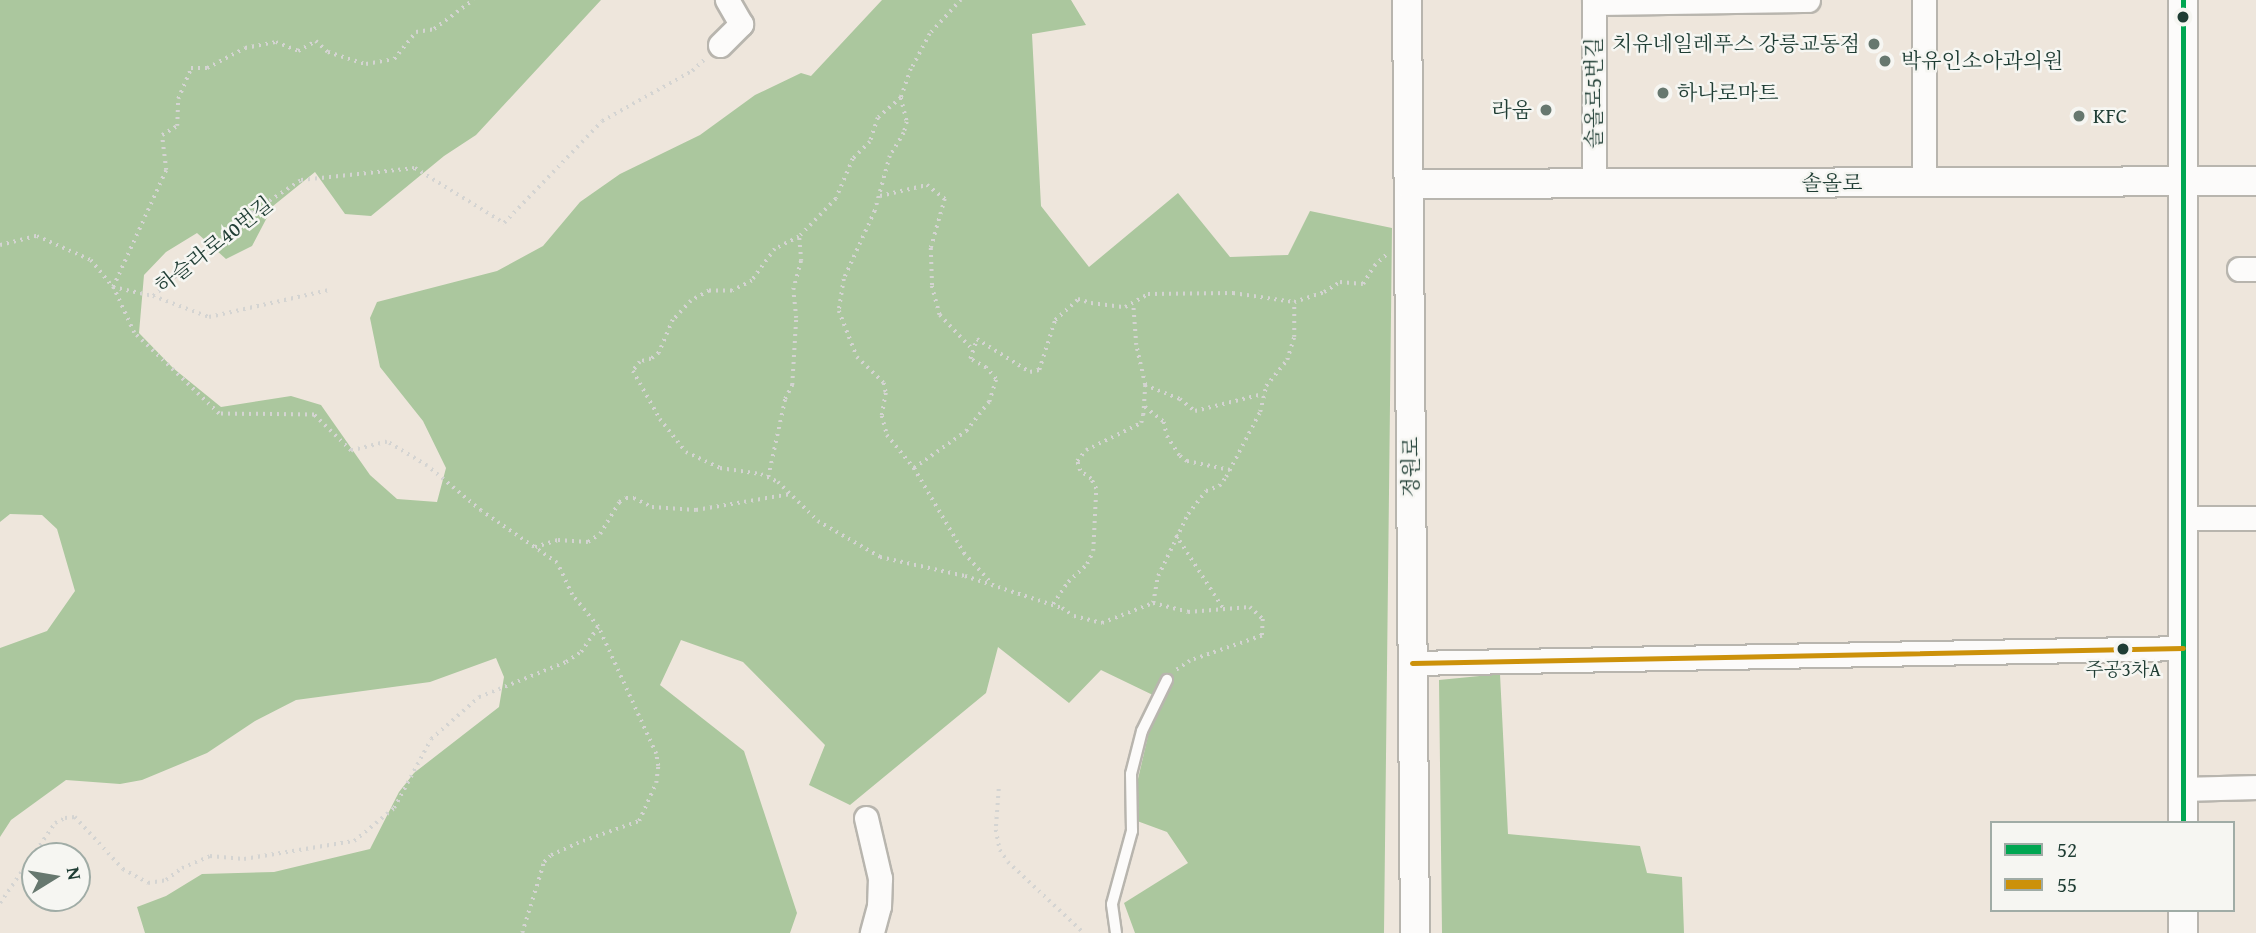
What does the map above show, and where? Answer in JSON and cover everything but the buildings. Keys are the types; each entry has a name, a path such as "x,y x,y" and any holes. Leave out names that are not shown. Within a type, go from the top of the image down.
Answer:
{"street":[{"path":"720,45 741,24 727,0"},
{"name":"정원로","path":"1407,0 1415,933"},
{"name":"솔올로5번길","path":"1594,184 1594,1 1808,0"},
{"path":"1924,0 1924,183"},
{"path":"2183,0 2183,821"},
{"name":"솔올로","path":"1409,184 2256,181"},
{"path":"2183,518 2256,518"},
{"path":"1412,663 2183,648"},
{"path":"2183,789 2256,787"},
{"path":"866,818 880,877 879,906 872,933"},
{"path":"2183,912 2183,933"}],"lane":[{"path":"1116,933 1112,904 1132,831 1131,775 1142,732 1167,680"}],"path":[{"path":"113,287 166,170 162,135 177,126 178,99 191,68 207,68 245,48 276,42 298,51 316,41 328,52 366,64 394,60 416,32 434,29 472,0"},
{"path":"961,0 930,34 911,69 901,99 878,118 870,142 853,159 836,199 799,237 775,248 760,273 741,288 709,292 691,300 673,320 659,353 640,362 634,371 660,419 686,452 720,468 768,477 792,494 818,521 880,557 965,576 1053,604 1074,616 1102,623 1153,603 1188,612 1250,607 1257,611 1263,620 1262,636 1190,661 1167,680"},
{"name":"하슬라로40번길","path":"113,287 153,296 240,220 301,180 415,167 504,223 602,121 692,71 720,45"},
{"path":"901,99 907,122 890,156 880,197 844,279 839,312 857,357 884,383 886,393 882,416 887,435 914,468 964,553 995,587"},
{"path":"880,197 926,185 944,199 931,248 932,286 940,315 972,349"},
{"path":"0,245 37,236 91,260 113,287 134,333 219,414 314,415 351,451 387,442 427,466 481,511 557,563 572,595 598,627 656,754 658,766 656,783 639,821 583,841 551,855 544,862 522,933"},
{"path":"768,477 785,399 792,385 796,318 793,290 801,261 799,237"},
{"path":"914,468 966,431 989,402 996,379 986,368 970,359 977,339 1030,372 1039,369 1055,320 1078,299 1103,305 1133,304 1140,298 1157,293 1233,293 1294,302 1324,292 1340,282 1363,285 1374,266 1388,253 1409,243"},
{"path":"153,296 209,317 329,290"},
{"path":"1153,603 1158,576 1176,535 1206,491 1219,486 1230,470 1260,412 1263,394 1292,349 1294,302"},
{"path":"1053,604 1068,582 1087,564 1093,551 1096,489 1091,479 1080,471 1077,461 1086,450 1140,423 1145,407 1145,385 1136,345 1133,304"},
{"path":"1145,385 1180,399 1195,411 1263,394"},
{"path":"1145,407 1164,422 1167,436 1180,456 1187,461 1230,470"},
{"path":"535,547 558,540 588,542 600,534 619,502 626,498 634,498 652,507 705,509 792,494"},
{"path":"1176,535 1223,608"},
{"path":"0,903 55,823 65,818 75,817 123,869 148,883 166,880 182,868 210,856 244,859 354,841 394,808 431,739 479,697 566,663 581,652 598,627"},
{"path":"999,789 996,830 1000,850 1008,862 1084,933"}],"green space":[{"path":"0,0 601,0 476,135 444,156 371,216 345,214 315,172 273,206 252,246 226,259 197,233 166,252 144,275 139,333 173,368 221,407 291,396 321,405 370,475 397,499 437,502 446,468 423,421 380,367 370,318 377,302 497,271 543,246 580,202 620,174 700,135 755,95 801,73 811,76 882,0 1071,0 1086,25 1032,34 1041,206 1089,267 1178,193 1230,257 1288,255 1310,211 1392,228 1384,933 1135,933 1124,903 1188,863 1167,832 1129,818 1157,697 1101,670 1069,703 998,647 986,693 850,805 809,785 825,745 743,662 681,640 660,685 744,751 797,913 790,933 145,933 137,907 166,896 202,874 274,872 370,849 399,792 414,773 499,707 504,677 496,658 430,682 296,700 255,721 207,753 142,780 120,784 66,780 11,820 0,837 0,648 47,631 75,591 57,529 42,515 10,514 0,522"},
{"path":"1500,674 1508,834 1640,846 1647,873 1682,877 1684,933 1442,933 1439,680"}],"transit line":[{"name":"52","path":"2183,0 2183,821"},
{"name":"55","path":"1412,663 2183,648"}],"place":[{"name":"치유네일레푸스 강릉교동점","path":"1874,44"},
{"name":"박유인소아과의원","path":"1885,61"},
{"name":"하나로마트","path":"1663,93"},
{"name":"라움","path":"1546,110"},
{"name":"KFC","path":"2079,116"},
{"name":"주공3차A","path":"2123,649"}]}
